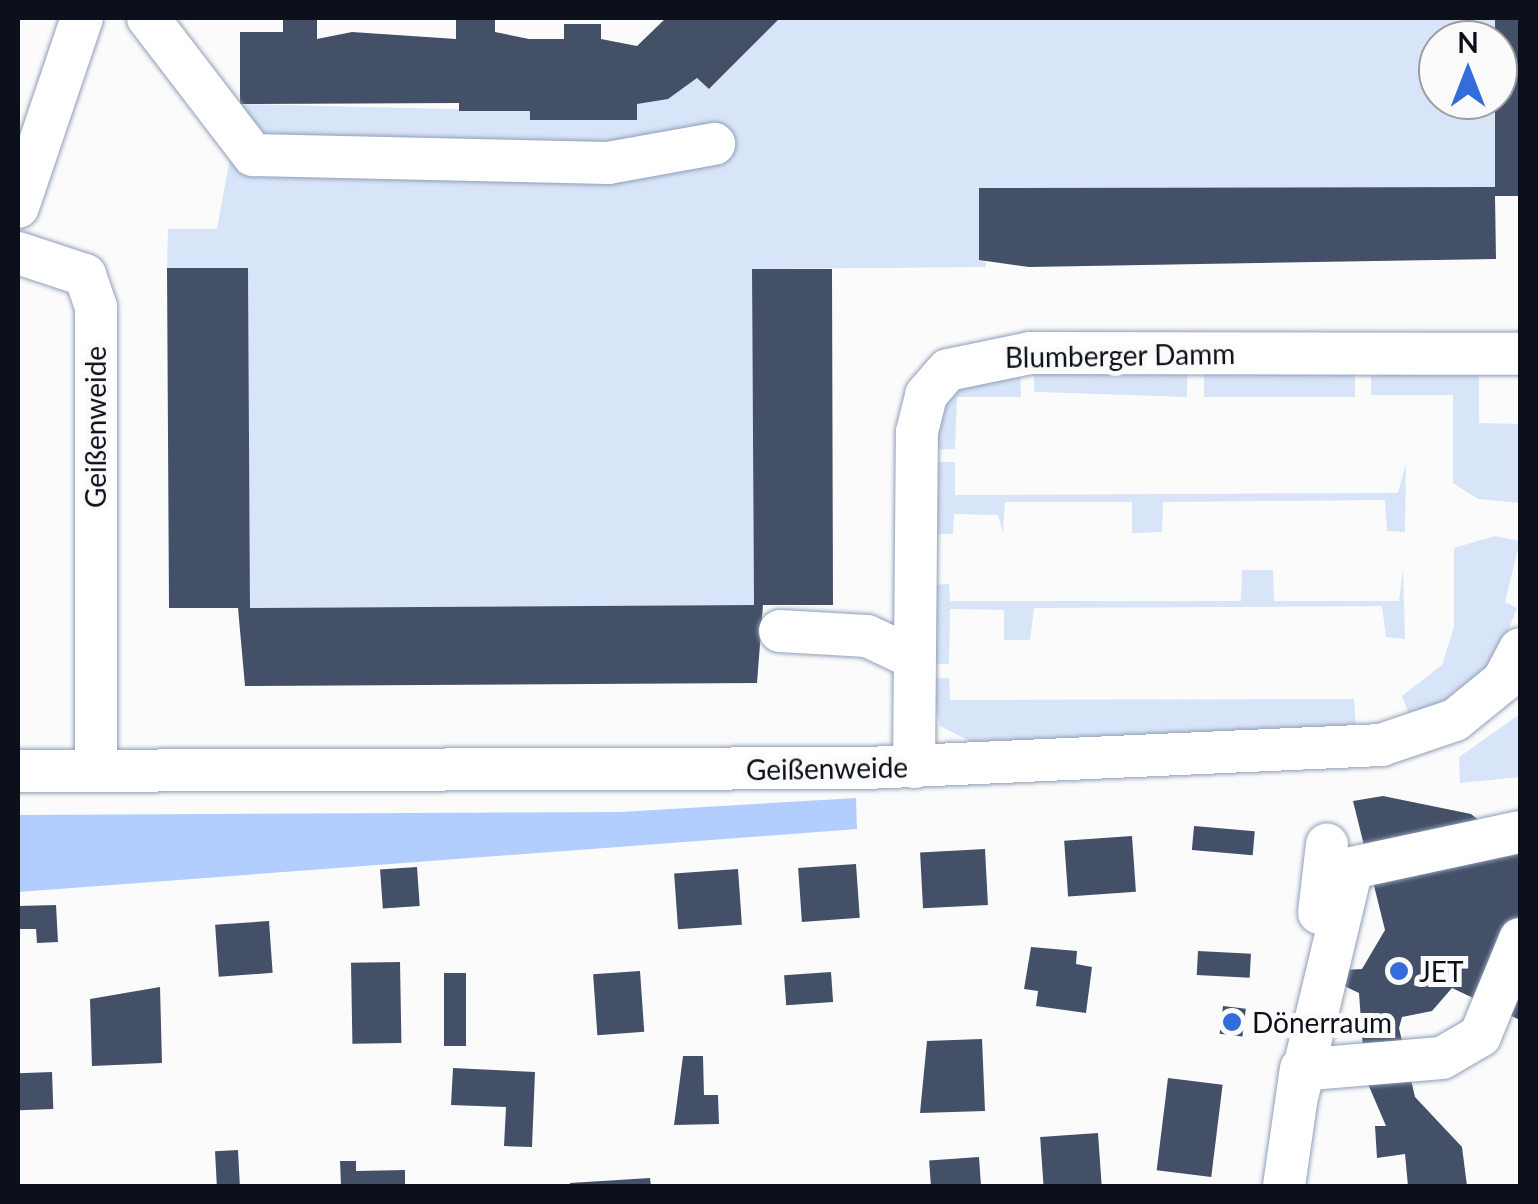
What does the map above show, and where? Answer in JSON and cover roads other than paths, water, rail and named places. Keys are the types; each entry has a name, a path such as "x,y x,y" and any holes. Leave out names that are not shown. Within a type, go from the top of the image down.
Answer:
{"street":[{"path":"18,207 82,18"},
{"path":"148,18 252,156 608,163 714,144"},
{"name":"Geißenweide","path":"18,253 85,276 96,306 96,771"},
{"name":"Blumberger Damm","path":"914,767 917,432 926,395 948,370 1030,353 1520,354"},
{"path":"780,631 867,636 902,652 915,632"},
{"name":"Geißenweide","path":"18,771 914,767 1381,745 1455,720 1502,682 1520,649"},
{"path":"1284,1186 1352,868 1520,832"},
{"path":"1304,1081 1326,844"},
{"path":"1304,1081 1442,1058 1480,1036 1520,939"}],"place":[{"name":"JET","path":"1399,971"},
{"name":"Dönerraum","path":"1232,1022"}]}
